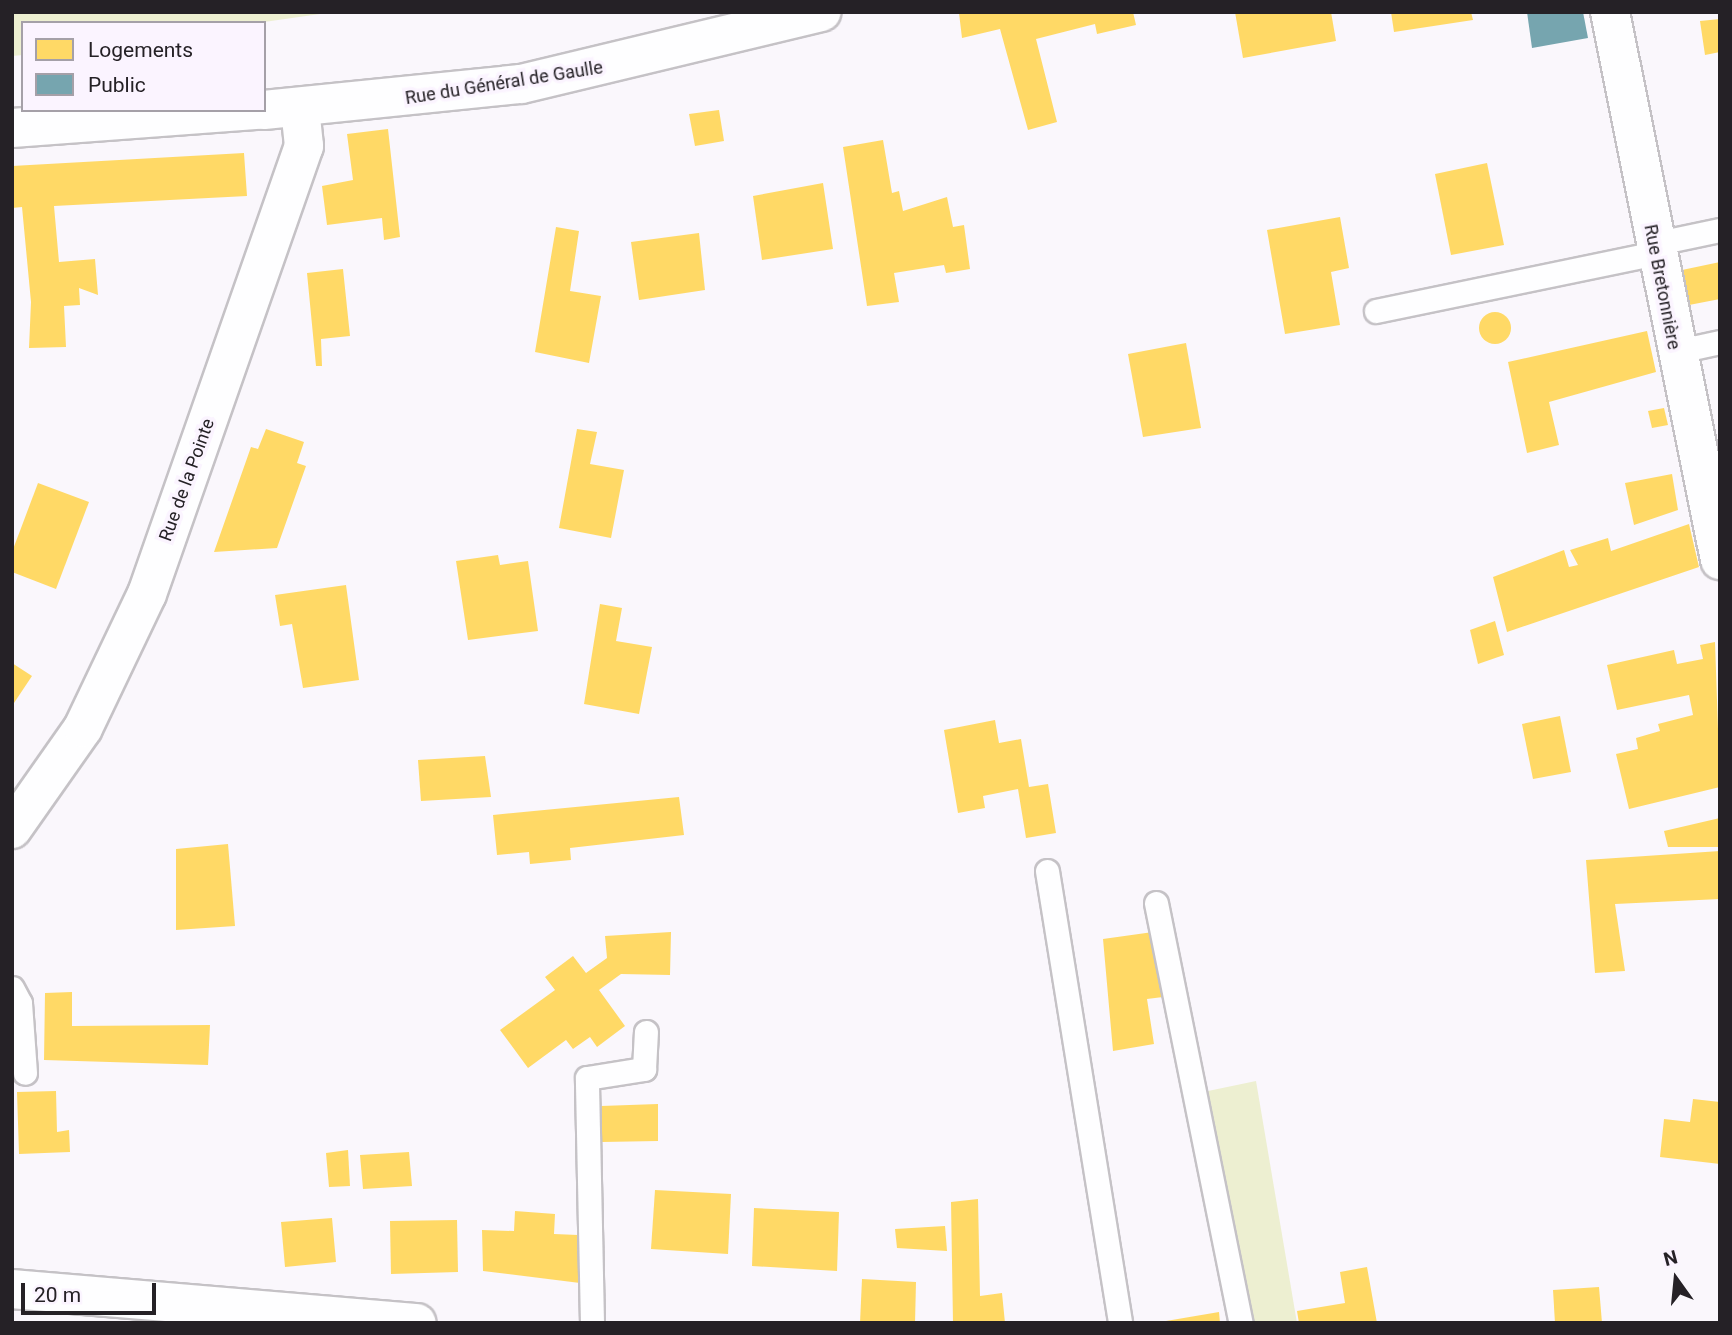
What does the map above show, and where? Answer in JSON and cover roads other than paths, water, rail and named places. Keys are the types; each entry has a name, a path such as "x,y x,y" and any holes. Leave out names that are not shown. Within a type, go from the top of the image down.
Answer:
{"street":[{"name":"Rue du Général de Gaulle","path":"282,108 521,84 764,19 822,12"},
{"name":"Rue Bretonnière","path":"1610,12 1674,352 1720,560"},
{"name":"Rue de la Pointe","path":"12,829 83,728 147,594 304,146 282,108"},
{"path":"12,128 231,112"},
{"path":"12,1289 417,1323"}],"lane":[{"path":"1376,311 1654,248 1720,230"},
{"path":"1674,352 1720,342"},
{"path":"1047,871 1120,1323"},
{"path":"1156,903 1241,1323"},
{"path":"12,988 20,1003 26,1073"},
{"path":"592,1323 587,1078 644,1069 646,1032"}]}
